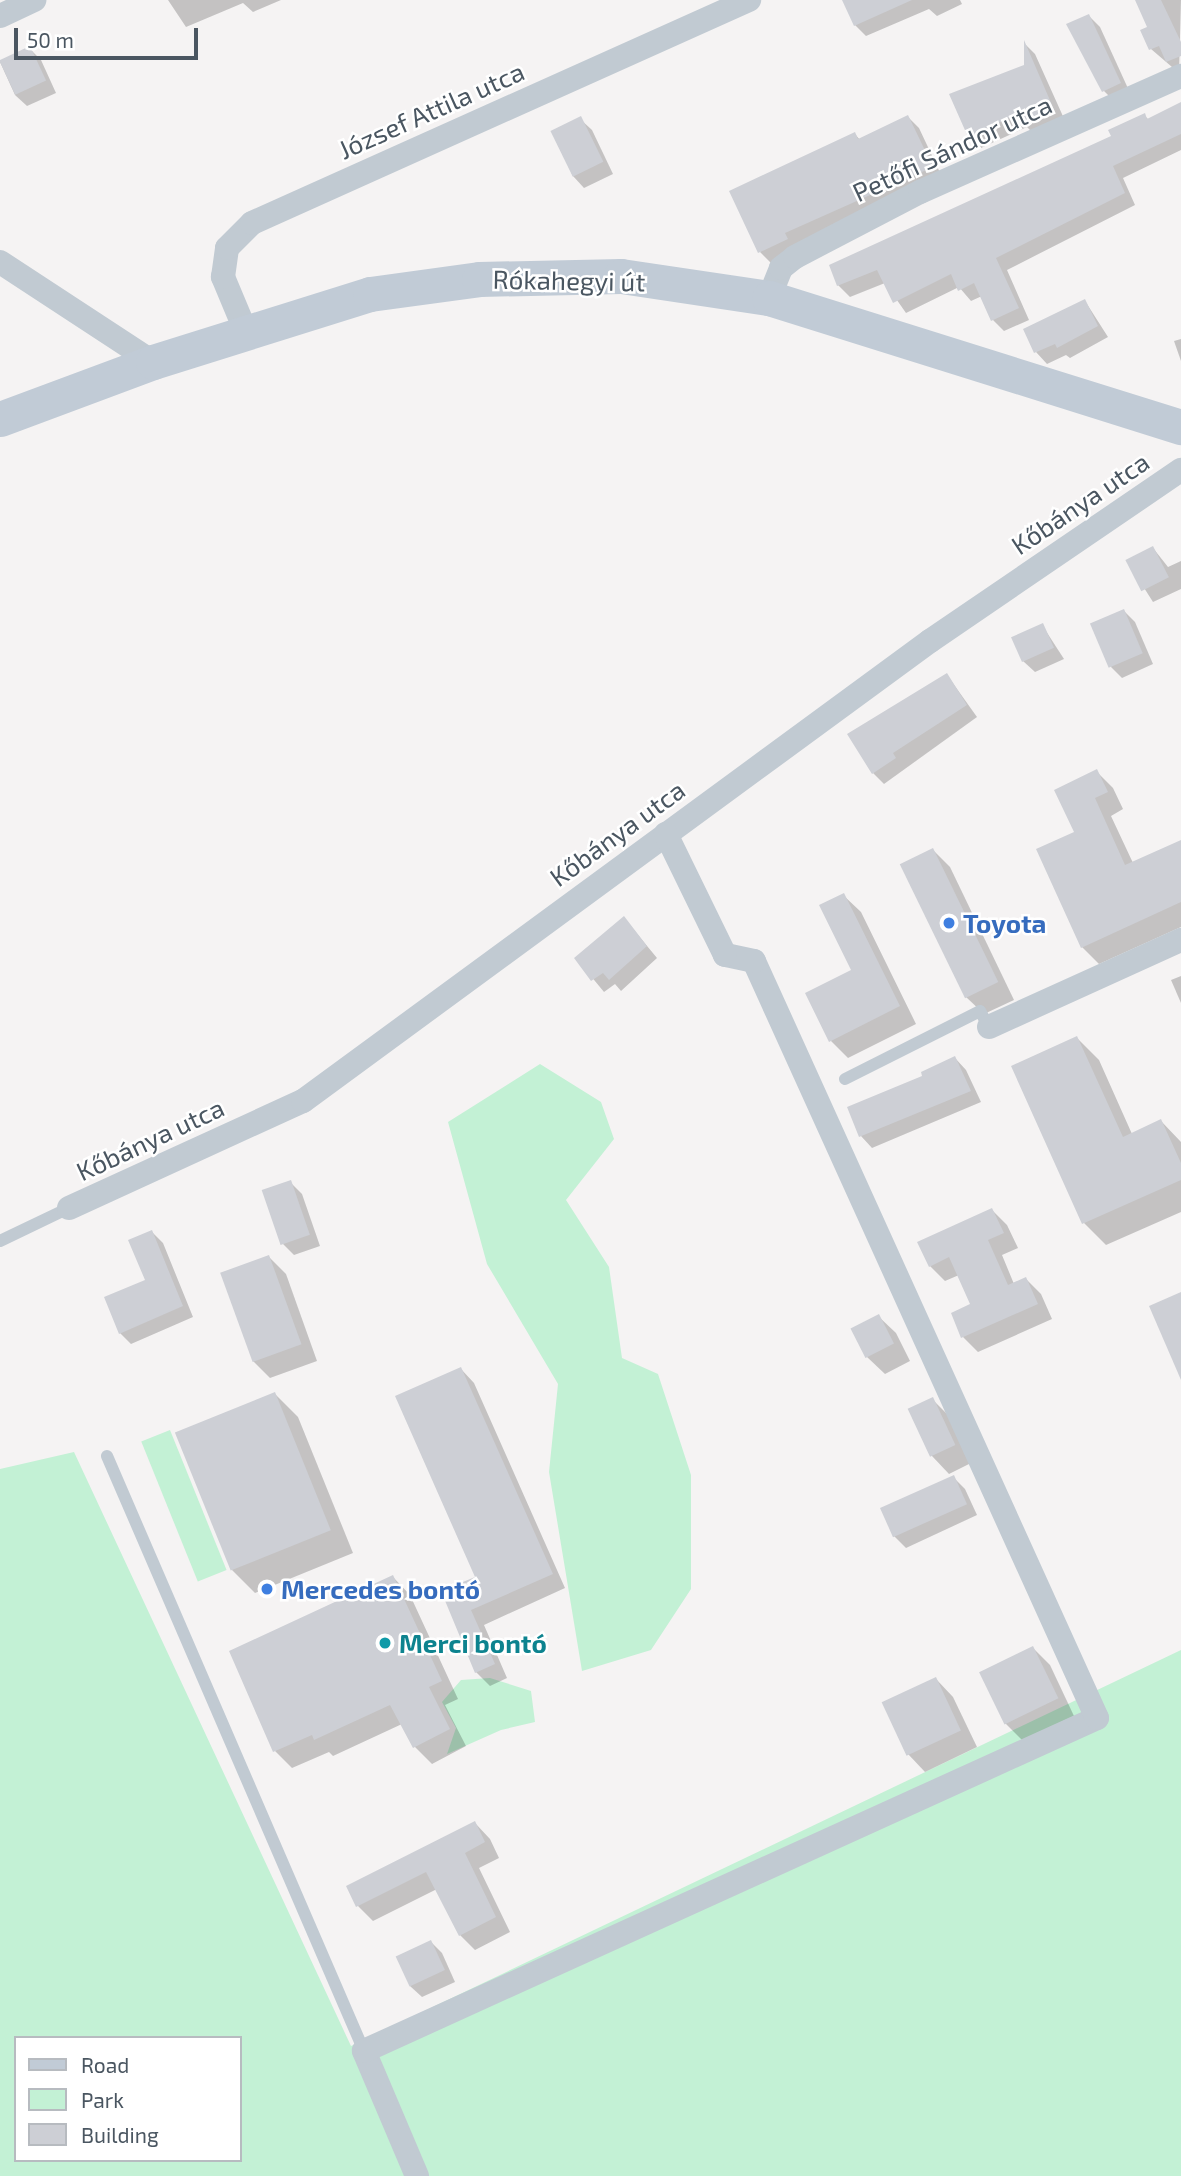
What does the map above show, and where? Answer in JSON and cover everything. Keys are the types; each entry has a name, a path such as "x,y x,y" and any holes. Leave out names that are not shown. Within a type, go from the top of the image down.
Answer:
{"street":[{"path":"0,16 35,0"},
{"name":"József Attila utca","path":"246,332 223,277 227,248 252,223 748,0"},
{"name":"Petőfi Sándor utca","path":"769,298 781,268 795,257 920,192 1181,76"},
{"path":"0,262 153,362"},
{"name":"Rókahegyi út","path":"0,419 153,362 370,295 479,279 621,276 769,298 1181,427"},
{"name":"Kőbánya utca","path":"69,1208 303,1101 942,633 1181,470"},
{"path":"417,2176 364,2051 1097,1718 754,961 725,955 666,834"},
{"path":"989,1027 1181,940"}],"lane":[{"path":"845,1079 980,1011 989,1027"},
{"path":"0,1241 69,1208"},
{"path":"107,1456 364,2051"}],"green space":[{"path":"540,1064 601,1102 614,1139 566,1200 609,1267 622,1358 658,1374 691,1475 691,1589 651,1650 582,1671 549,1472 558,1384 487,1264 448,1122"},
{"path":"170,1430 227,1570 198,1582 141,1442"},
{"path":"74,1452 351,2046 1181,1650 1181,2176 0,2176 0,1469"},
{"path":"490,1678 531,1691 535,1722 501,1730 447,1754 456,1728 442,1702 461,1680"}],"building":[{"path":"842,0 912,0 854,26"},
{"path":"1135,0 1161,0 1181,42 1181,56 1166,62 1159,46 1149,50 1140,30 1147,27"},
{"path":"1089,14 1121,83 1102,92 1066,24"},
{"path":"1024,40 1055,112 1024,126 1018,114 968,137 949,94 1024,65"},
{"path":"30,46 46,80 15,95 0,60"},
{"path":"1181,102 1181,134 1113,166 1125,193 996,258 1019,308 991,321 974,283 958,291 951,274 893,303 877,270 837,286 829,265 1111,136 1108,130 1145,113 1147,119"},
{"path":"908,115 933,167 785,233 788,239 758,253 729,191 855,132 858,139"},
{"path":"581,116 603,162 573,177 550,131"},
{"path":"1085,299 1098,326 1057,348 1055,344 1034,353 1023,329"},
{"path":"1153,546 1169,577 1141,591 1125,560"},
{"path":"1124,609 1143,653 1109,668 1090,623"},
{"path":"1043,623 1054,648 1022,662 1011,637"},
{"path":"947,673 967,705 893,753 896,758 872,774 847,734"},
{"path":"1097,769 1108,792 1095,798 1125,865 1181,840 1181,902 1081,948 1036,849 1074,832 1054,790"},
{"name":"Toyota","path":"933,848 998,982 965,998 900,864"},
{"path":"844,893 900,1006 829,1042 805,993 851,970 819,905"},
{"path":"624,916 647,946 609,980 603,973 591,981 574,958"},
{"path":"1077,1036 1123,1137 1161,1119 1181,1163 1181,1180 1082,1224 1011,1066"},
{"path":"955,1056 971,1091 859,1137 847,1107 922,1076 921,1072"},
{"path":"291,1180 310,1235 281,1245 262,1190"},
{"path":"992,1208 1004,1233 988,1240 1008,1285 1026,1277 1038,1304 961,1338 951,1313 970,1304 949,1257 929,1267 917,1242"},
{"path":"152,1230 183,1306 119,1334 104,1297 145,1280 128,1240"},
{"path":"269,1255 301,1344 253,1362 220,1273"},
{"path":"1181,1292 1181,1380 1149,1306"},
{"path":"879,1314 894,1343 865,1358 850,1329"},
{"path":"461,1367 553,1574 471,1610 495,1664 475,1673 441,1591 475,1577 395,1396"},
{"path":"275,1392 331,1530 231,1571 175,1432"},
{"path":"933,1397 955,1445 930,1457 908,1409"},
{"path":"954,1475 967,1504 893,1537 880,1508"},
{"path":"393,1575 442,1681 429,1687 450,1729 413,1748 390,1705 314,1740 312,1735 273,1752 229,1651"},
{"path":"1033,1646 1058,1698 1004,1724 979,1672"},
{"path":"936,1677 961,1730 907,1756 882,1702"},
{"path":"475,1821 485,1842 465,1853 496,1917 459,1936 426,1872 356,1907 346,1886"},
{"path":"431,1940 445,1970 410,1986 396,1956"}],"place":[{"name":"Toyota","path":"949,923"},
{"name":"Mercedes bontó","path":"267,1589"},
{"name":"Merci bontó","path":"385,1643"}]}
